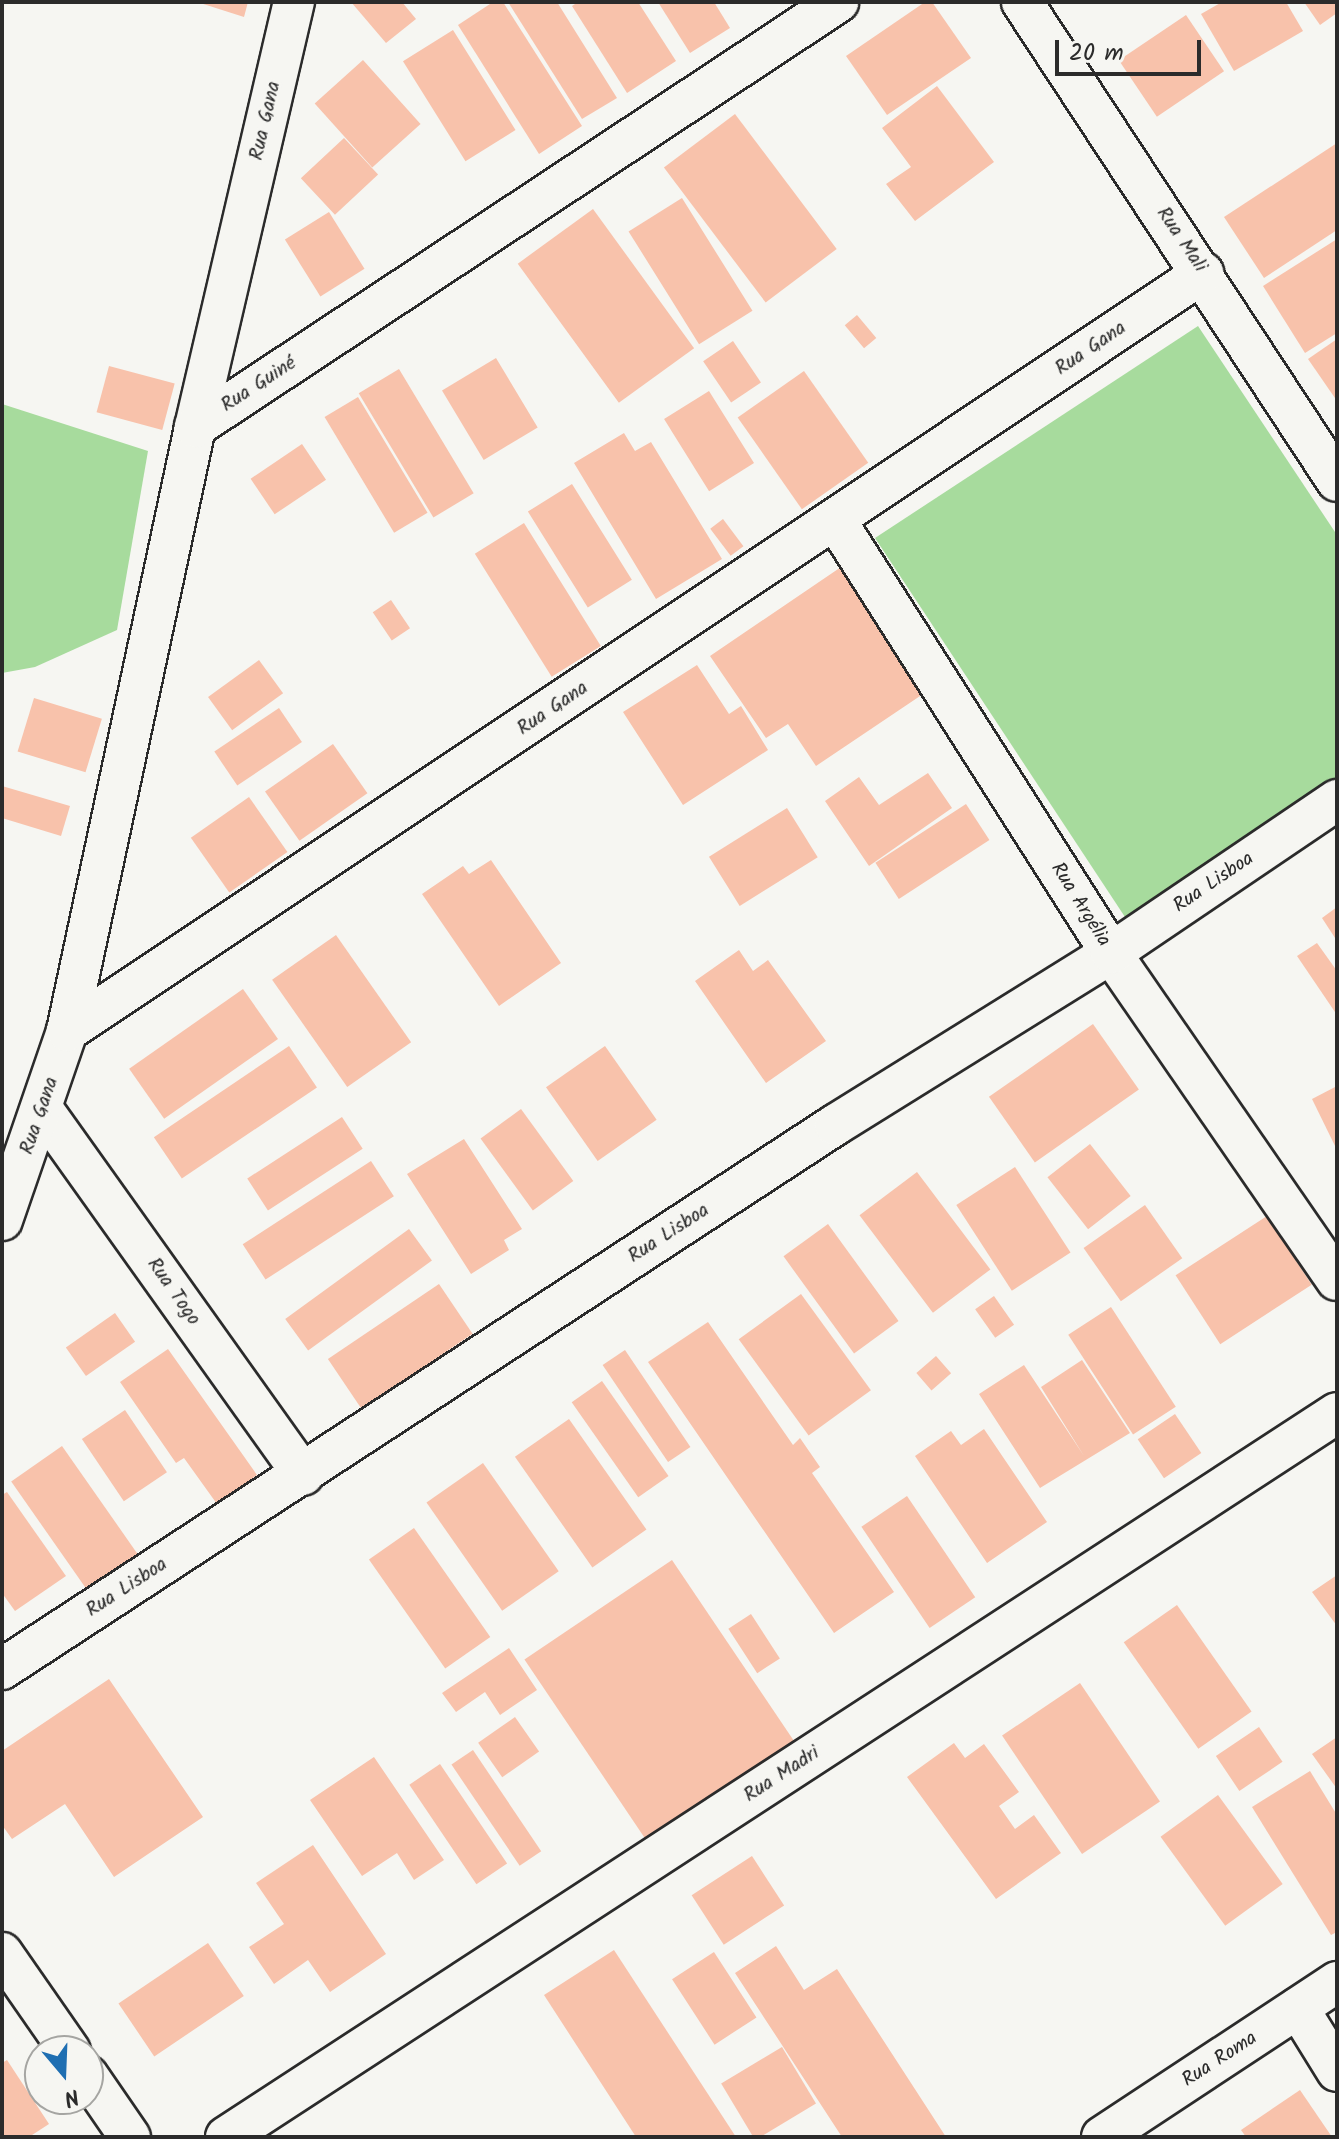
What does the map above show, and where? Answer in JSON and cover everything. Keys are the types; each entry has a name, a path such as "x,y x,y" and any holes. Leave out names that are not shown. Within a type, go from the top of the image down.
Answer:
{"street":[{"name":"Rua Gana","path":"195,427 294,2"},
{"name":"Rua Guiné","path":"195,427 838,2"},
{"name":"Rua Mali","path":"1022,2 1337,481"},
{"name":"Rua Gana","path":"2,1220 43,1110 67,1031 836,521 1203,273"},
{"path":"67,1031 195,427"},
{"name":"Rua Argélia","path":"836,521 1111,953 1337,1280"},
{"name":"Rua Lisboa","path":"2,1669 835,1125 1111,953 1337,800"},
{"name":"Rua Togo","path":"43,1110 303,1475"},
{"name":"Rua Madri","path":"226,2137 1337,1413"},
{"path":"2,1953 59,2035"},
{"name":"Rua Roma","path":"1102,2137 1337,1982"},
{"path":"1298,2008 1337,2071"},
{"path":"104,2099 130,2137"}],"green space":[{"path":"1198,326 1337,535 1337,777 1125,917 875,538"},
{"path":"2,404 148,451 117,630 35,667 2,673"}],"building":[{"path":"197,2 248,2 244,17"},
{"path":"351,2 402,2 416,19 386,43"},
{"path":"493,2 503,2 582,126 539,154 458,25"},
{"path":"508,2 557,2 617,98 582,119"},
{"path":"578,2 638,2 676,61 627,93 572,6"},
{"path":"658,2 714,2 730,28 690,53"},
{"path":"925,2 932,2 971,58 887,115 846,56"},
{"path":"1222,2 1286,2 1303,31 1234,71 1201,14"},
{"path":"1304,2 1337,2 1337,13 1320,25"},
{"path":"1186,15 1224,71 1157,117 1119,60"},
{"path":"453,30 516,130 465,161 403,61"},
{"path":"363,60 421,124 372,167 315,103"},
{"path":"937,86 994,162 915,221 886,184 911,167 882,128"},
{"path":"735,114 837,249 766,303 664,168"},
{"path":"344,138 378,175 335,215 301,178"},
{"path":"1337,143 1337,230 1264,278 1224,217"},
{"path":"682,198 752,311 699,344 629,231"},
{"path":"593,209 694,348 619,403 518,264"},
{"path":"329,212 365,269 320,296 285,240"},
{"path":"1337,239 1337,333 1305,353 1263,286"},
{"path":"857,315 876,338 864,348 845,325"},
{"path":"1337,339 1337,401 1308,359"},
{"path":"733,341 761,382 731,403 703,361"},
{"path":"496,358 538,427 484,460 442,390"},
{"path":"109,366 175,384 162,430 97,412"},
{"path":"399,369 474,493 433,517 359,393"},
{"path":"804,371 868,463 802,509 738,417"},
{"path":"709,391 754,463 709,491 664,419"},
{"path":"358,397 428,513 394,533 325,417"},
{"path":"624,433 635,451 651,442 722,559 656,599 574,463"},
{"path":"302,444 326,480 275,514 251,479"},
{"path":"572,484 632,580 588,607 528,512"},
{"path":"723,519 743,546 731,556 710,529"},
{"path":"524,523 601,646 552,677 475,554"},
{"path":"844,565 929,690 816,766 788,724 766,738 710,656"},
{"path":"391,600 410,628 392,640 373,612"},
{"path":"259,660 283,693 232,730 208,697"},
{"path":"697,665 729,714 741,706 768,750 683,805 623,712"},
{"path":"34,698 102,719 86,772 18,752"},
{"path":"279,708 302,742 237,786 214,752"},
{"path":"333,744 367,793 299,841 265,792"},
{"path":"928,773 952,808 869,866 825,801 859,777 879,805"},
{"path":"2,786 70,806 61,836 2,818"},
{"path":"249,797 287,852 229,893 191,838"},
{"path":"966,804 989,840 899,899 875,863"},
{"path":"787,808 818,857 740,906 709,857"},
{"path":"491,860 561,963 499,1006 422,894 463,866 469,874"},
{"path":"1337,907 1337,941 1322,918"},
{"path":"336,935 411,1042 347,1087 272,980"},
{"path":"1317,943 1337,971 1337,1015 1297,956"},
{"path":"739,950 753,971 768,960 826,1041 766,1083 695,981"},
{"path":"243,989 278,1039 164,1119 129,1069"},
{"path":"1093,1024 1139,1090 1035,1162 989,1097"},
{"path":"289,1046 317,1087 182,1179 154,1137"},
{"path":"605,1046 657,1120 598,1161 546,1087"},
{"path":"1337,1086 1337,1150 1312,1099"},
{"path":"521,1109 573,1181 533,1210 481,1138"},
{"path":"342,1117 363,1149 268,1210 247,1179"},
{"path":"464,1139 522,1229 504,1240 509,1250 471,1274 407,1174"},
{"path":"1090,1144 1131,1196 1088,1229 1047,1177"},
{"path":"371,1161 394,1196 266,1280 243,1244"},
{"path":"1015,1167 1071,1253 1012,1291 956,1205"},
{"path":"917,1172 990,1269 933,1313 859,1215"},
{"path":"1145,1205 1182,1258 1121,1301 1084,1248"},
{"path":"1267,1216 1312,1285 1220,1344 1176,1275"},
{"path":"828,1224 899,1321 854,1353 784,1256"},
{"path":"409,1229 432,1261 308,1350 285,1319"},
{"path":"439,1284 473,1334 361,1409 328,1359"},
{"path":"801,1294 871,1390 809,1436 739,1339"},
{"path":"994,1296 1014,1325 995,1338 975,1309"},
{"path":"1111,1307 1176,1407 1133,1435 1068,1335"},
{"path":"115,1313 135,1342 86,1376 66,1347"},
{"path":"708,1322 793,1445 800,1438 820,1467 812,1473 894,1592 834,1633 648,1362"},
{"path":"168,1349 257,1475 217,1504 184,1458 176,1463 120,1382"},
{"path":"625,1350 690,1447 668,1462 603,1365"},
{"path":"936,1356 951,1373 931,1390 916,1373"},
{"path":"1082,1360 1130,1433 1040,1488 979,1394 1024,1365 1084,1456 1041,1387"},
{"path":"602,1381 669,1476 638,1497 572,1402"},
{"path":"125,1410 167,1472 124,1501 82,1439"},
{"path":"1175,1414 1201,1453 1164,1478 1138,1439"},
{"path":"569,1419 646,1530 592,1567 515,1457"},
{"path":"984,1429 1047,1522 987,1563 915,1456 951,1431 961,1445"},
{"path":"62,1446 144,1563 93,1599 11,1482"},
{"path":"483,1463 559,1571 502,1611 426,1503"},
{"path":"7,1492 66,1576 15,1611 2,1593 2,1495"},
{"path":"907,1496 975,1597 930,1628 861,1527"},
{"path":"414,1528 490,1637 445,1668 369,1560"},
{"path":"672,1560 797,1745 649,1844 524,1660"},
{"path":"1337,1575 1337,1626 1312,1592"},
{"path":"1177,1605 1252,1711 1198,1749 1124,1642"},
{"path":"751,1614 780,1658 757,1673 728,1629"},
{"path":"509,1648 537,1690 500,1715 485,1692 456,1712 442,1693"},
{"path":"109,1679 203,1817 114,1877 65,1804 12,1839 2,1825 2,1751"},
{"path":"1080,1683 1160,1802 1082,1854 1002,1736"},
{"path":"515,1717 539,1751 502,1777 478,1743"},
{"path":"1259,1727 1282,1762 1239,1791 1216,1756"},
{"path":"1337,1737 1337,1789 1312,1754"},
{"path":"954,1743 965,1758 984,1744 1019,1792 999,1806 1015,1829 1034,1815 1061,1853 996,1899 907,1777"},
{"path":"473,1750 541,1851 520,1866 451,1765"},
{"path":"374,1757 444,1860 414,1880 397,1853 362,1876 310,1800"},
{"path":"440,1764 507,1863 476,1884 409,1785"},
{"path":"1310,1771 1337,1815 1337,1932 1331,1935 1252,1807"},
{"path":"1218,1795 1283,1884 1225,1926 1161,1837"},
{"path":"313,1845 386,1954 330,1992 308,1960 274,1984 249,1947 284,1924 256,1883"},
{"path":"752,1856 784,1905 724,1945 692,1895"},
{"path":"208,1943 244,1996 154,2056 118,2003"},
{"path":"776,1946 804,1990 837,1969 946,2137 842,2137 735,1973"},
{"path":"614,1950 736,2137 636,2137 544,1995"},
{"path":"714,1952 756,2017 715,2045 672,1979"},
{"path":"782,2047 816,2104 760,2137 753,2137 721,2084"},
{"path":"7,2060 24,2086 24,2115 43,2115 49,2124 29,2137 2,2137 2,2063"},
{"path":"1300,2090 1332,2137 1246,2137 1241,2130"}]}
